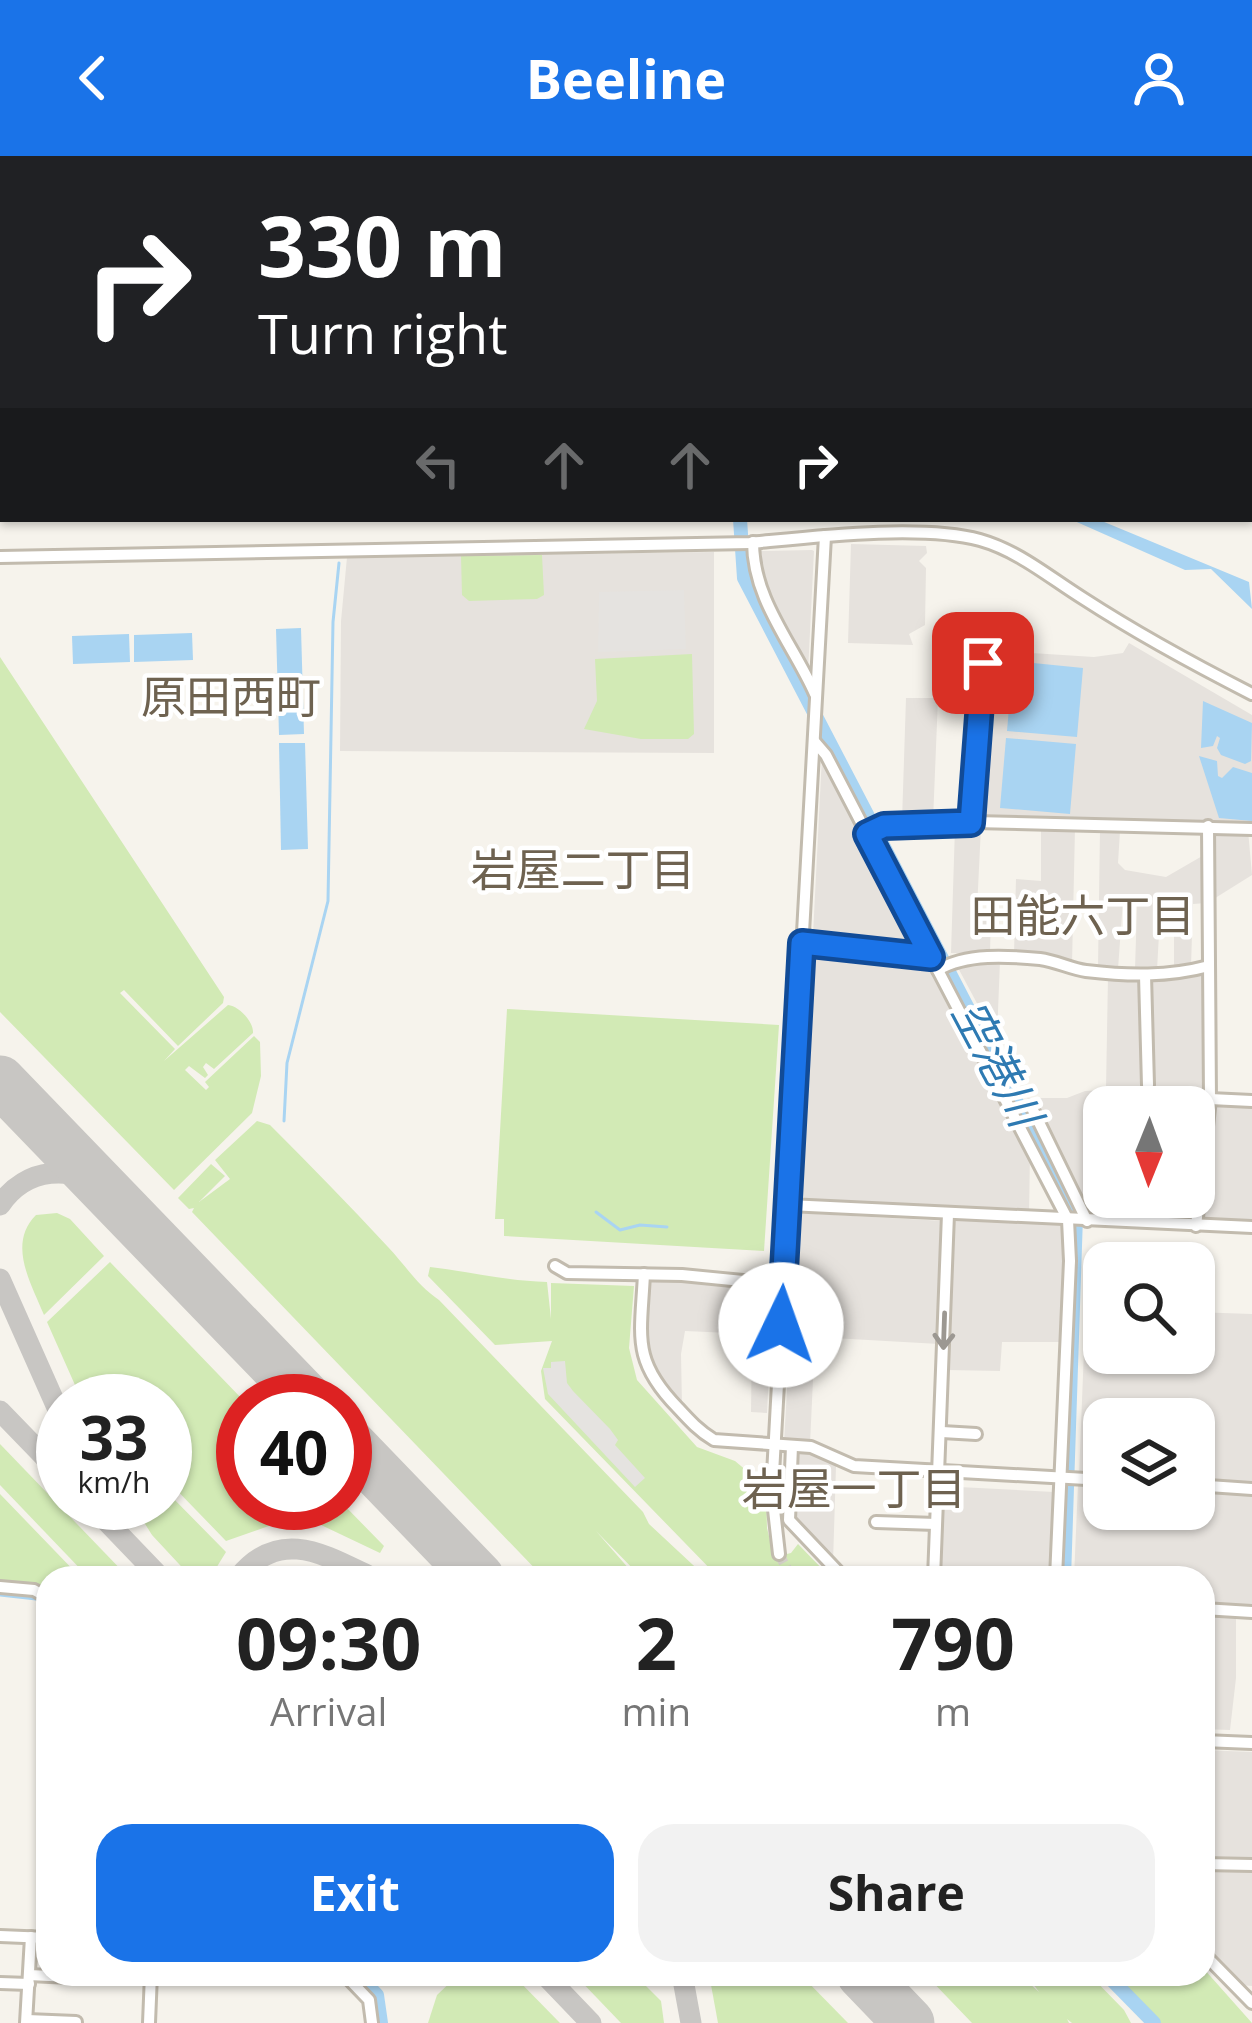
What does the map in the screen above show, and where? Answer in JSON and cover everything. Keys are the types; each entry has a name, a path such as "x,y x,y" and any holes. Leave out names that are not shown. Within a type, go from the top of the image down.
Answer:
{"street":[{"path":"779,1554 773,1524 775,1446 825,536"},
{"path":"0,557 957,536 1020,556 1128,627 1252,694"},
{"path":"752,543 755,576 816,698"},
{"path":"971,823 986,623"},
{"path":"814,737 872,831 931,957 943,967 1077,1220"},
{"path":"872,831 971,823 1252,829"},
{"path":"1208,826 1210,1086"},
{"path":"802,943 931,957"},
{"path":"943,967 971,958 1043,959 1082,970 1145,975 1209,966"},
{"path":"1145,975 1148,1085"},
{"path":"1215,1099 1252,1101"},
{"path":"1031,1106 1077,1220 1066,1478 1057,1566"},
{"path":"788,1205 1252,1227"},
{"path":"934,1566 948,1214"},
{"path":"1196,1226 1197,1218"},
{"path":"555,1266 562,1277 644,1274 783,1285"},
{"path":"644,1274 642,1350 653,1383 714,1440 811,1447 854,1466 1083,1479"},
{"path":"942,1432 976,1434"},
{"path":"792,1446 789,1520 833,1566"},
{"path":"1215,1486 1252,1489"},
{"path":"876,1522 936,1524"},
{"path":"0,1587 36,1591"},
{"path":"1215,1610 1252,1612"},
{"path":"1215,1741 1252,1743"},
{"path":"1215,1864 1252,1865"},
{"path":"0,1936 36,1937"},
{"path":"31,1937 27,2022 76,2022"},
{"path":"1215,1963 1247,1991 1252,2003"},
{"path":"0,1983 36,1980"},
{"path":"149,2023 151,1986"},
{"path":"356,1986 369,2000 372,2023"}],"shaded area":[{"path":"851,544 926,546 927,553 919,561 926,568 925,625 909,634 913,645 848,643"},
{"path":"812,550 808,672 764,590 757,551"},
{"path":"714,552 714,753 340,751 341,621 347,557"},
{"path":"684,590 686,649 598,652 599,592"},
{"path":"1129,643 1252,715 1252,825 978,817 988,671 1000,651 1094,657 1123,653"},
{"path":"906,698 938,698 933,821 902,821"},
{"path":"822,756 921,943 919,948 817,940 813,935"},
{"path":"955,827 981,827 977,909 991,910 990,954 951,953"},
{"path":"1041,828 1075,828 1072,964 1014,954 1016,879 1041,881"},
{"path":"1100,830 1120,831 1118,863 1125,870 1166,877 1204,855 1206,903 1193,904 1191,966 1174,969 1174,907 1160,916 1157,970 1135,969 1137,906 1123,900 1118,969 1098,967"},
{"path":"1248,830 1252,875 1212,900 1211,831"},
{"path":"813,949 931,964 1030,1153 1029,1215 797,1201"},
{"path":"1000,961 997,1036 995,1037 956,964"},
{"path":"1205,972 1206,1086 1154,1086 1148,980"},
{"path":"1108,976 1143,977 1146,1086 1106,1086"},
{"path":"1083,1092 1083,1201 1029,1098 1067,1098"},
{"path":"1215,1104 1252,1106 1252,1223 1200,1221 1215,1218"},
{"path":"797,1213 945,1221 939,1344 815,1337 810,1444 784,1443"},
{"path":"952,1219 1063,1224 1064,1342 1002,1342 1000,1371 947,1370"},
{"path":"652,1277 773,1289 767,1413 751,1412 752,1334 685,1331 682,1406 660,1385 645,1348 647,1281"},
{"path":"1215,1313 1252,1314 1252,1484 1215,1482 1215,1398 1083,1398 1083,1476 1079,1476 1083,1374 1215,1374"},
{"path":"565,1361 567,1383 610,1429 618,1440 615,1445 645,1478 635,1487 548,1394 543,1368"},
{"path":"797,1451 814,1453 836,1466 833,1562 791,1520"},
{"path":"1078,1484 1083,1484 1083,1530 1215,1530 1215,1491 1252,1493 1252,1609 1215,1607 1215,1566 1075,1566"},
{"path":"939,1486 1054,1492 1051,1566 936,1566"},
{"path":"1215,1613 1236,1616 1230,1730 1215,1729"},
{"path":"1215,1750 1252,1752 1252,1862 1215,1861"},
{"path":"1215,1866 1252,1868 1252,1986 1241,1985 1215,1958"}],"green space":[{"path":"542,555 544,595 537,599 469,601 462,595 461,556"},
{"path":"692,654 694,734 688,739 641,739 584,729 597,701 595,659"},
{"path":"0,657 224,997 178,1046 124,990 120,993 175,1049 164,1061 228,1005 245,1015 253,1033 214,1069 206,1063 205,1078 189,1066 185,1070 206,1090 205,1082 254,1036 260,1042 261,1076 252,1113 174,1190 0,1012"},
{"path":"507,1009 779,1025 764,1251 504,1236 504,1219 495,1219"},
{"path":"257,1121 270,1125 694,1566 630,1566 596,1531 627,1566 532,1566 372,1399 372,1374 348,1374 192,1212 194,1208 178,1198 211,1164 225,1176 199,1202 230,1179 215,1160"},
{"path":"57,1213 70,1219 104,1256 44,1315 24,1264 23,1238 36,1215"},
{"path":"110,1262 218,1374 216,1530 257,1530 226,1541 192,1506 192,1374 70,1374 47,1322"},
{"path":"430,1267 547,1282 551,1319 551,1283 634,1286 629,1348 637,1380 697,1447 735,1461 766,1487 767,1528 774,1557 791,1553 798,1544 819,1566 707,1566 545,1399 541,1371 552,1341 495,1345 428,1276"},
{"path":"0,1444 36,1481 36,1523 0,1485"},
{"path":"0,1494 69,1566 36,1566 36,1586 0,1581"},
{"path":"192,1517 226,1552 217,1566 181,1566 149,1530 192,1530"},
{"path":"43,1530 83,1530 117,1566 78,1566"},
{"path":"332,1530 368,1530 384,1546 380,1553"},
{"path":"1215,1981 1252,2023 1153,2023 1116,1986 1215,1986"},
{"path":"446,1986 524,1986 560,2023 428,2023 437,1995"},
{"path":"586,1986 646,1986 661,2001 664,2023 621,2023"},
{"path":"711,1986 812,1986 848,2023 718,2023"},
{"path":"937,1986 1032,1986 1039,1992 1035,1986 1101,1986 1131,2023 1072,2023 1067,2019 1069,2023 972,2023"}],"water":[{"path":"1077,522 1104,522 1249,582 1252,609 1211,569 1185,570"},
{"path":"301,628 304,734 279,735 276,629"},
{"path":"192,633 193,660 134,662 134,635"},
{"path":"129,634 130,662 73,664 72,636"},
{"path":"1013,661 1083,668 1077,737 1007,731"},
{"path":"1203,701 1252,723 1251,761 1245,764 1221,755 1217,736 1213,746 1201,748"},
{"path":"1006,738 1076,744 1070,814 1000,808"},
{"path":"279,743 305,743 308,849 281,850"},
{"path":"1199,756 1217,761 1222,778 1233,767 1252,773 1252,821 1219,818"}],"waterway":[{"name":"空港川","path":"740,522 744,578 1076,1216 1064,1566"},
{"path":"284,1121 287,1063 328,901 333,622 339,563"},
{"path":"596,1212 620,1230 640,1225 667,1227"},
{"path":"0,1595 36,1599"},
{"path":"368,1986 377,1995 381,2023"},
{"name":"空港川","path":"1118,1986 1154,2023"}],"taxiway":[{"path":"0,1205 23,1183 50,1173 80,1176 107,1192"},
{"path":"0,1279 42,1374"},
{"path":"0,1411 36,1448"},
{"path":"115,1530 149,1566"},
{"path":"250,1566 287,1549 320,1554 348,1566"},
{"path":"556,1986 591,2023"},
{"path":"684,1986 691,2023"},
{"path":"885,1999 905,2023"}],"runway":[{"path":"0,1081 283,1374"},
{"path":"372,1467 467,1566"},
{"path":"874,1986 909,2023"}],"tunnel":[{"path":"779,1554 786,1566"}],"district":[{"name":"原田西町","path":"231,697"},
{"name":"岩屋二丁目","path":"583,870"},
{"name":"田能六丁目","path":"1083,916"},
{"name":"岩屋一丁目","path":"854,1489"}],"route":[{"path":"781,1325 802,943 931,957 867,834 884,826 971,823 983,663"}]}
